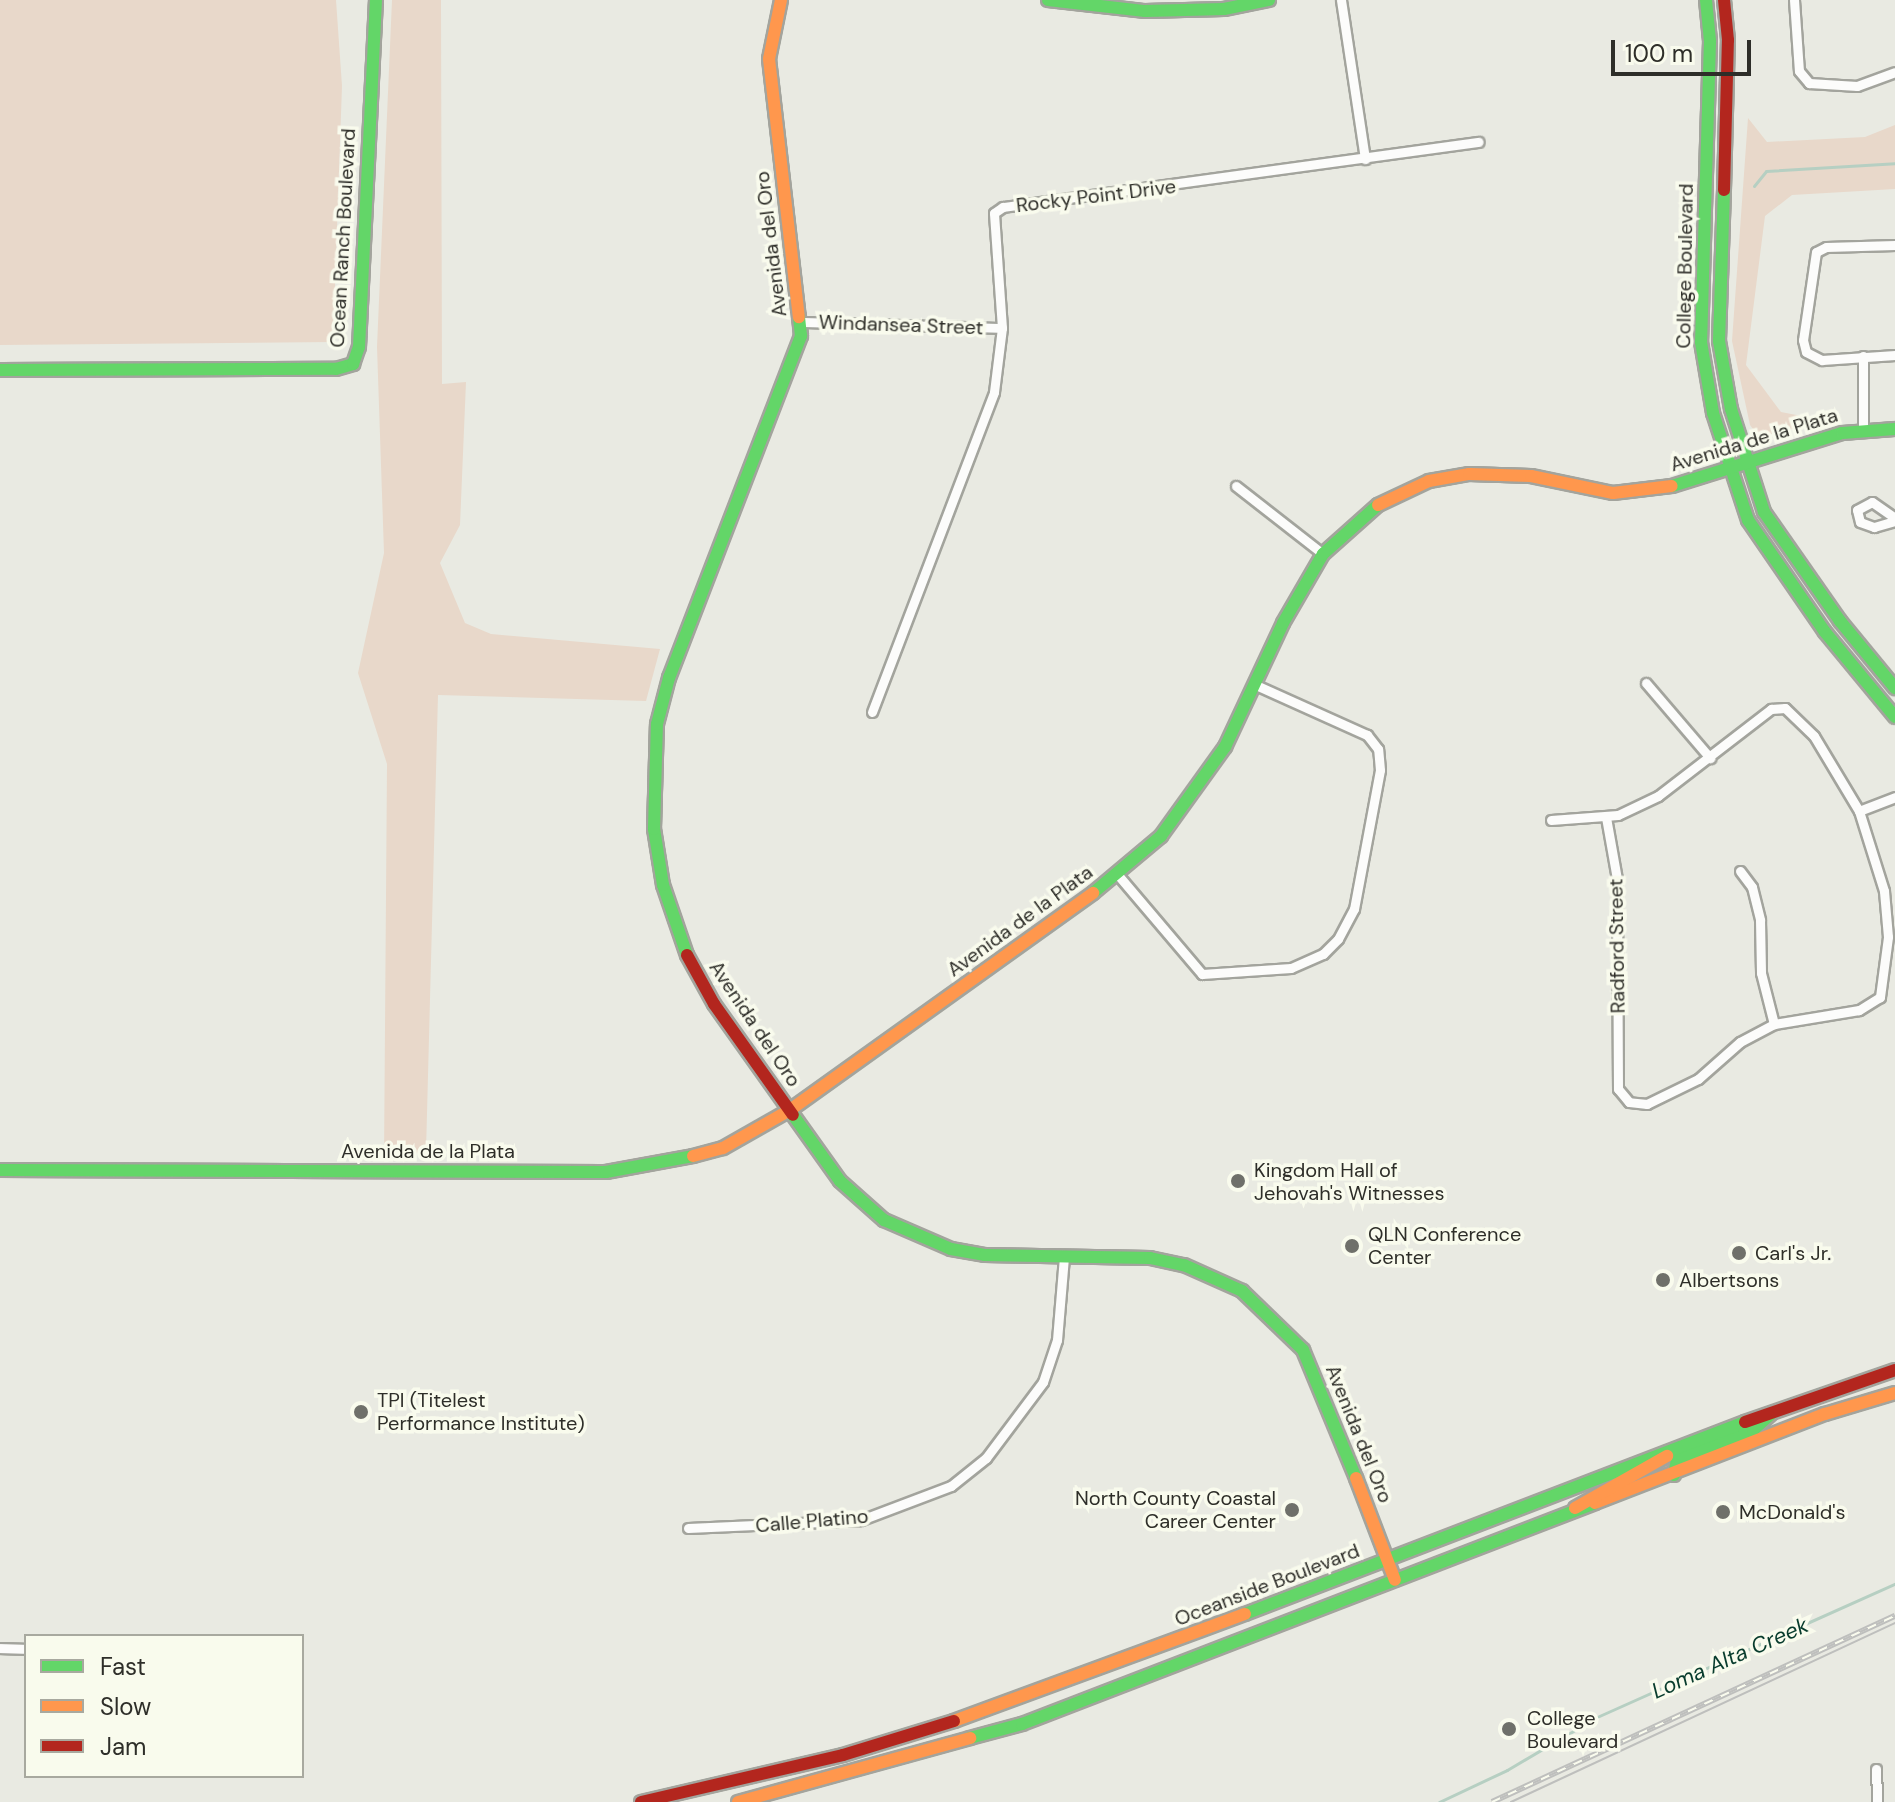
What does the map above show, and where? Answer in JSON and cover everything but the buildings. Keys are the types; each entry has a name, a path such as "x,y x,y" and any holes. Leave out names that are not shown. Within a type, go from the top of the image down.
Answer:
{"street":[{"name":"Ocean Ranch Boulevard","path":"0,370 353,364 359,347 376,0"},
{"name":"Avenida del Oro","path":"781,0 769,59 800,322 791,370 669,678 655,752 654,829 663,885 681,944 714,1004 859,1201 912,1235 985,1255 1150,1258 1184,1265 1242,1291 1273,1317 1303,1350 1319,1382 1395,1580"},
{"path":"1048,0 1145,11 1224,9 1269,0"},
{"path":"1341,0 1365,159"},
{"name":"College Boulevard","path":"1706,0 1710,41 1701,342 1729,472 1748,520 1776,565 1895,717"},
{"name":"College Boulevard","path":"1724,0 1719,341 1746,467 1764,512 1792,556 1895,688"},
{"path":"1794,0 1799,71 1809,83 1857,86 1895,72"},
{"name":"Rocky Point Drive","path":"872,712 977,447 994,392 1002,328 991,224 994,213 1003,207 1479,142"},
{"path":"1895,245 1826,247 1816,252 1803,340 1806,352 1822,360 1895,355"},
{"name":"Windansea Street","path":"800,322 1002,328"},
{"path":"1863,356 1863,428"},
{"name":"Avenida de la Plata","path":"0,1170 606,1172 695,1157 746,1137 790,1110 1118,875 1161,836 1198,790 1323,554 1352,523 1387,499 1429,481 1469,474 1531,476 1593,490 1651,492 1746,467 1863,428 1895,429"},
{"path":"1236,486 1323,554"},
{"path":"1646,683 1710,758"},
{"path":"1118,875 1202,974 1291,968 1323,954 1338,939 1354,909 1380,770 1378,749 1367,735 1256,685"},
{"path":"1551,820 1606,817 1658,796 1771,709 1785,708 1795,715 1846,784 1859,811 1884,891 1886,979 1880,997 1859,1010 1774,1024 1761,973 1760,920 1752,887 1740,871"},
{"path":"1859,811 1895,797"},
{"name":"Radford Street","path":"1606,817 1617,879 1618,1076 1622,1096 1647,1104 1698,1079 1740,1042 1774,1024"},
{"name":"Calle Platino","path":"688,1528 861,1520 951,1486 986,1458 1043,1382 1057,1340 1064,1257"},
{"name":"Oceanside Boulevard","path":"641,1802 843,1755 972,1717 1773,1411 1895,1370"},
{"path":"738,1802 1022,1724 1395,1580 1895,1393"},
{"path":"1674,1475 1677,1460 1753,1430 1773,1411"},
{"path":"1562,1518 1594,1493 1659,1465 1667,1452"},
{"path":"0,1648 24,1649"},
{"path":"1876,1769 1877,1802"}],"shaded area":[{"path":"0,0 336,0 342,86 333,342 0,345"},
{"path":"392,0 441,0 442,384 466,382 460,525 440,563 465,623 491,634 660,649 646,701 438,695 426,1152 384,1158 387,764 358,673 384,553 377,347"},
{"path":"1748,118 1767,142 1865,137 1895,125 1895,189 1792,195 1765,216 1746,365 1781,412 1827,421 1759,437 1750,425 1732,341"}],"waterway":[{"path":"1754,186 1766,171 1895,163"},
{"name":"Loma Alta Creek","path":"1439,1802 1507,1770 1597,1717 1895,1584"}],"tram line":[{"path":"1511,1802 1895,1623"}],"railway":[{"path":"1492,1802 1895,1616"}],"traffic: fast":[{"path":"0,370 336,369 353,364 359,347 376,0"},
{"path":"1048,0 1145,11 1224,9 1269,0"},
{"path":"1706,0 1710,41 1701,342 1713,413 1748,520 1825,632 1895,717"},
{"path":"1724,190 1719,341 1731,409 1764,512 1840,621 1895,688"},
{"path":"687,955 663,885 654,829 657,724 669,678 801,336 799,317"},
{"path":"1672,486 1842,433 1895,429"},
{"path":"1093,893 1161,836 1225,747 1283,623 1323,554 1378,505"},
{"path":"793,1115 840,1181 884,1220 951,1249 985,1255 1150,1258 1184,1265 1242,1291 1303,1350 1356,1478"},
{"path":"0,1170 606,1172 693,1156"},
{"path":"1674,1475 1677,1460 1753,1430 1771,1414"},
{"path":"1245,1614 1745,1422"},
{"path":"970,1738 1022,1724 1595,1503"}],"traffic: slow":[{"path":"781,0 769,59 799,317"},
{"path":"1378,505 1429,481 1469,474 1531,476 1613,493 1672,486"},
{"path":"693,1156 723,1148 790,1110 1093,893"},
{"path":"1595,1503 1825,1414 1895,1393"},
{"path":"1575,1508 1667,1456"},
{"path":"1356,1478 1395,1580"},
{"path":"954,1721 1245,1614"},
{"path":"738,1802 970,1738"}],"traffic: jam":[{"path":"1724,0 1728,40 1724,190"},
{"path":"687,955 714,1004 793,1115"},
{"path":"1745,1422 1895,1370"},
{"path":"641,1802 843,1755 954,1721"}],"place":[{"name":"Kingdom Hall of Jehovah's Witnesses","path":"1238,1181"},
{"name":"QLN Conference Center","path":"1352,1246"},
{"name":"Carl's Jr.","path":"1739,1253"},
{"name":"Albertsons","path":"1663,1280"},
{"name":"TPI (Titelest Performance Institute)","path":"361,1412"},
{"name":"North County Coastal Career Center","path":"1292,1510"},
{"name":"McDonald's","path":"1723,1512"},
{"name":"College Boulevard","path":"1509,1729"}]}
